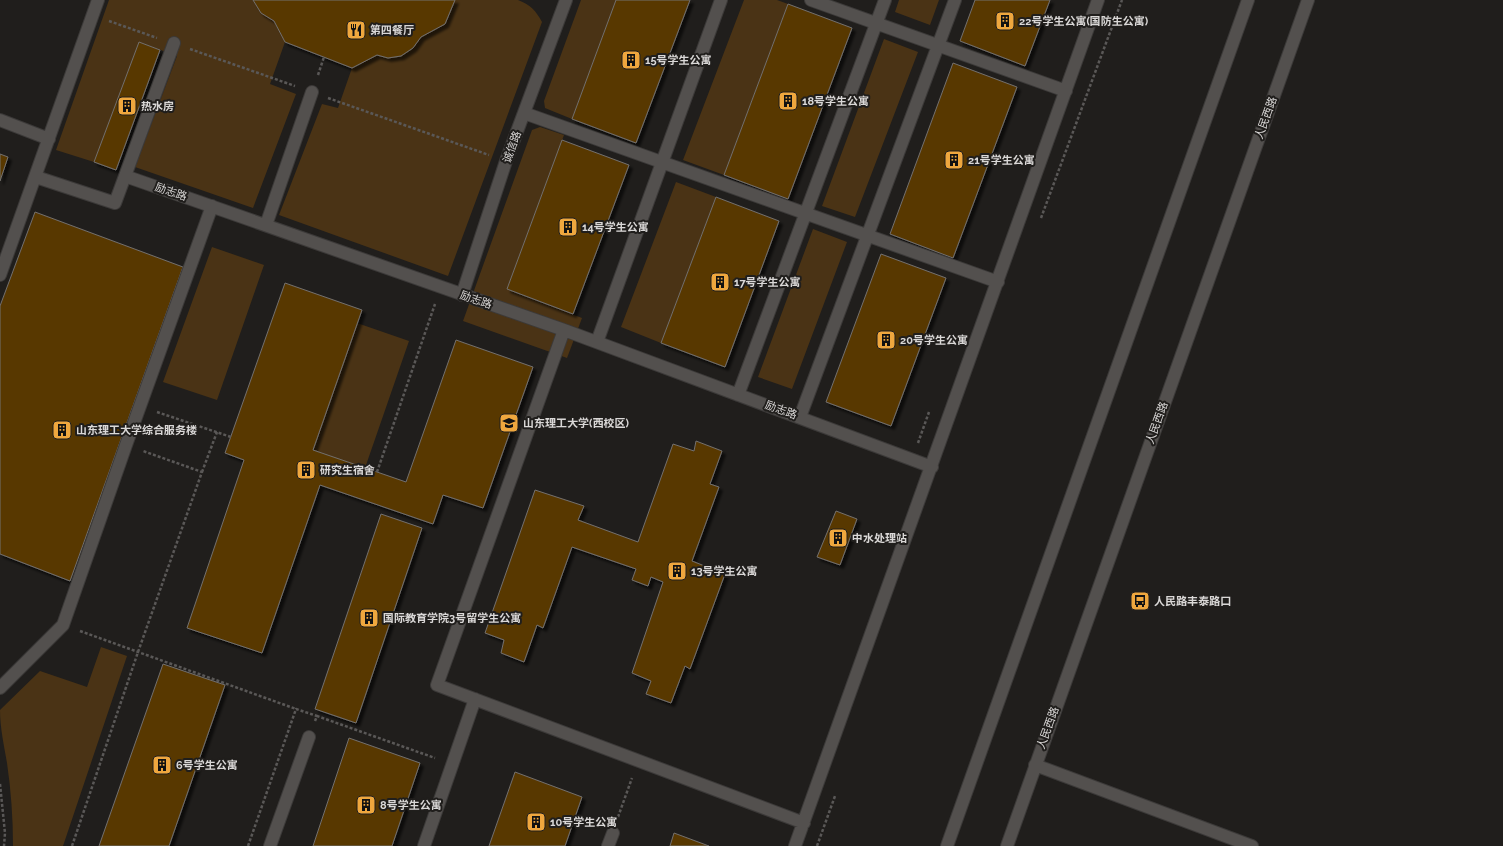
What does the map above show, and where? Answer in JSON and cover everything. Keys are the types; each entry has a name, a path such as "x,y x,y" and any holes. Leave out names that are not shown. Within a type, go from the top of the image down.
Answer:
{"street":[{"path":"0,275 98,0"},
{"name":"诚信路","path":"462,295 506,162 566,0"},
{"path":"597,342 721,0"},
{"path":"811,0 1066,92"},
{"path":"738,395 885,0"},
{"path":"800,417 955,0"},
{"path":"795,846 1098,0"},
{"path":"947,846 1248,0"},
{"name":"人民西路","path":"1006,846 1308,0"},
{"path":"36,177 116,203 174,44"},
{"path":"266,225 312,92"},
{"path":"524,113 998,282"},
{"path":"0,120 49,139"},
{"name":"励志路","path":"125,176 564,330 932,466"},
{"path":"0,688 63,625 212,206"},
{"path":"564,330 437,685 804,823"},
{"path":"424,846 475,699"},
{"path":"270,846 309,737"},
{"path":"1035,765 1252,846"},
{"path":"608,846 612,833"}],"path":[{"path":"377,472 441,287"},
{"path":"140,406 231,437"},
{"path":"72,846 138,652 217,432"},
{"path":"126,446 202,472"},
{"path":"63,625 296,709"},
{"path":"309,737 317,716 440,759"},
{"path":"612,833 639,761"},
{"path":"0,784 5,833 4,846"}],"shaded area":[{"path":"109,0 253,0 261,13 274,21 285,42 270,84 296,94 253,208 135,167 177,56 139,42 94,162 56,150"},
{"path":"455,0 518,0 533,9 542,22 448,276 279,215 322,104 338,108 352,68 377,55 388,58 401,56 413,48 421,37 445,24"},
{"path":"581,0 616,0 572,119 545,108 544,101"},
{"path":"744,0 777,0 788,4 724,175 683,160"},
{"path":"899,0 939,0 930,25 895,12"},
{"path":"884,39 918,52 855,217 822,206"},
{"path":"540,127 564,135 507,289 582,318 567,358 463,321 532,130"},
{"path":"676,182 716,197 661,343 621,327"},
{"path":"813,229 847,242 792,389 758,377"},
{"path":"212,247 264,265 217,400 163,382"},
{"path":"357,323 409,341 365,468 313,450"},
{"path":"101,647 127,656 63,846 13,846 11,794 1,730 0,710 40,671 87,687"}],"building":[{"name":"第四餐厅","path":"253,0 455,0 445,24 421,37 413,48 401,56 388,58 377,55 352,68 285,42 274,21 261,13"},
{"name":"15号学生公寓","path":"616,0 690,0 636,143 572,119"},
{"name":"22号学生公寓(国防生公寓)","path":"975,0 1050,0 1025,66 960,41"},
{"name":"18号学生公寓","path":"788,4 852,28 788,199 724,175"},
{"name":"热水房","path":"139,42 160,50 116,170 94,162"},
{"name":"21号学生公寓","path":"953,63 1017,87 953,258 890,234"},
{"name":"14号学生公寓","path":"562,140 629,165 573,314 507,289"},
{"path":"0,154 8,157 0,181"},
{"name":"17号学生公寓","path":"716,197 779,221 725,367 661,343"},
{"name":"山东理工大学综合服务楼","path":"35,212 183,267 70,581 0,554 0,306"},
{"name":"20号学生公寓","path":"881,254 946,278 891,426 826,402"},
{"name":"研究生宿舍","path":"285,283 362,310 313,450 406,482 456,340 533,367 483,508 443,495 433,524 320,485 262,653 187,628 244,460 225,453"},
{"name":"13号学生公寓","path":"696,441 722,451 710,484 719,487 692,561 725,574 690,669 685,666 671,703 646,694 651,681 632,673 663,582 651,577 648,586 632,580 636,569 572,547 543,628 537,625 524,662 501,653 504,640 485,633 535,490 584,506 578,520 638,542 673,444 694,451"},
{"name":"中水处理站","path":"836,511 857,519 840,565 817,557"},
{"name":"国际教育学院3号留学生公寓","path":"381,514 422,528 356,723 315,709"},
{"name":"6号学生公寓","path":"163,664 225,685 169,846 99,846"},
{"name":"8号学生公寓","path":"349,738 420,763 392,846 313,846"},
{"name":"10号学生公寓","path":"515,772 582,797 565,846 489,846"},
{"path":"674,833 709,846 670,846"}],"place":[{"name":"22号学生公寓(国防生公寓)","path":"1005,21"},
{"name":"第四餐厅","path":"356,30"},
{"name":"15号学生公寓","path":"631,60"},
{"name":"18号学生公寓","path":"788,101"},
{"name":"热水房","path":"127,106"},
{"name":"21号学生公寓","path":"954,160"},
{"name":"14号学生公寓","path":"568,227"},
{"name":"17号学生公寓","path":"720,282"},
{"name":"20号学生公寓","path":"886,340"},
{"name":"山东理工大学(西校区)","path":"509,423"},
{"name":"山东理工大学综合服务楼","path":"62,430"},
{"name":"研究生宿舍","path":"306,470"},
{"name":"中水处理站","path":"838,538"},
{"name":"13号学生公寓","path":"677,571"},
{"name":"人民路丰泰路口","path":"1140,601"},
{"name":"国际教育学院3号留学生公寓","path":"369,618"},
{"name":"6号学生公寓","path":"162,765"},
{"name":"8号学生公寓","path":"366,805"},
{"name":"10号学生公寓","path":"536,822"}]}
